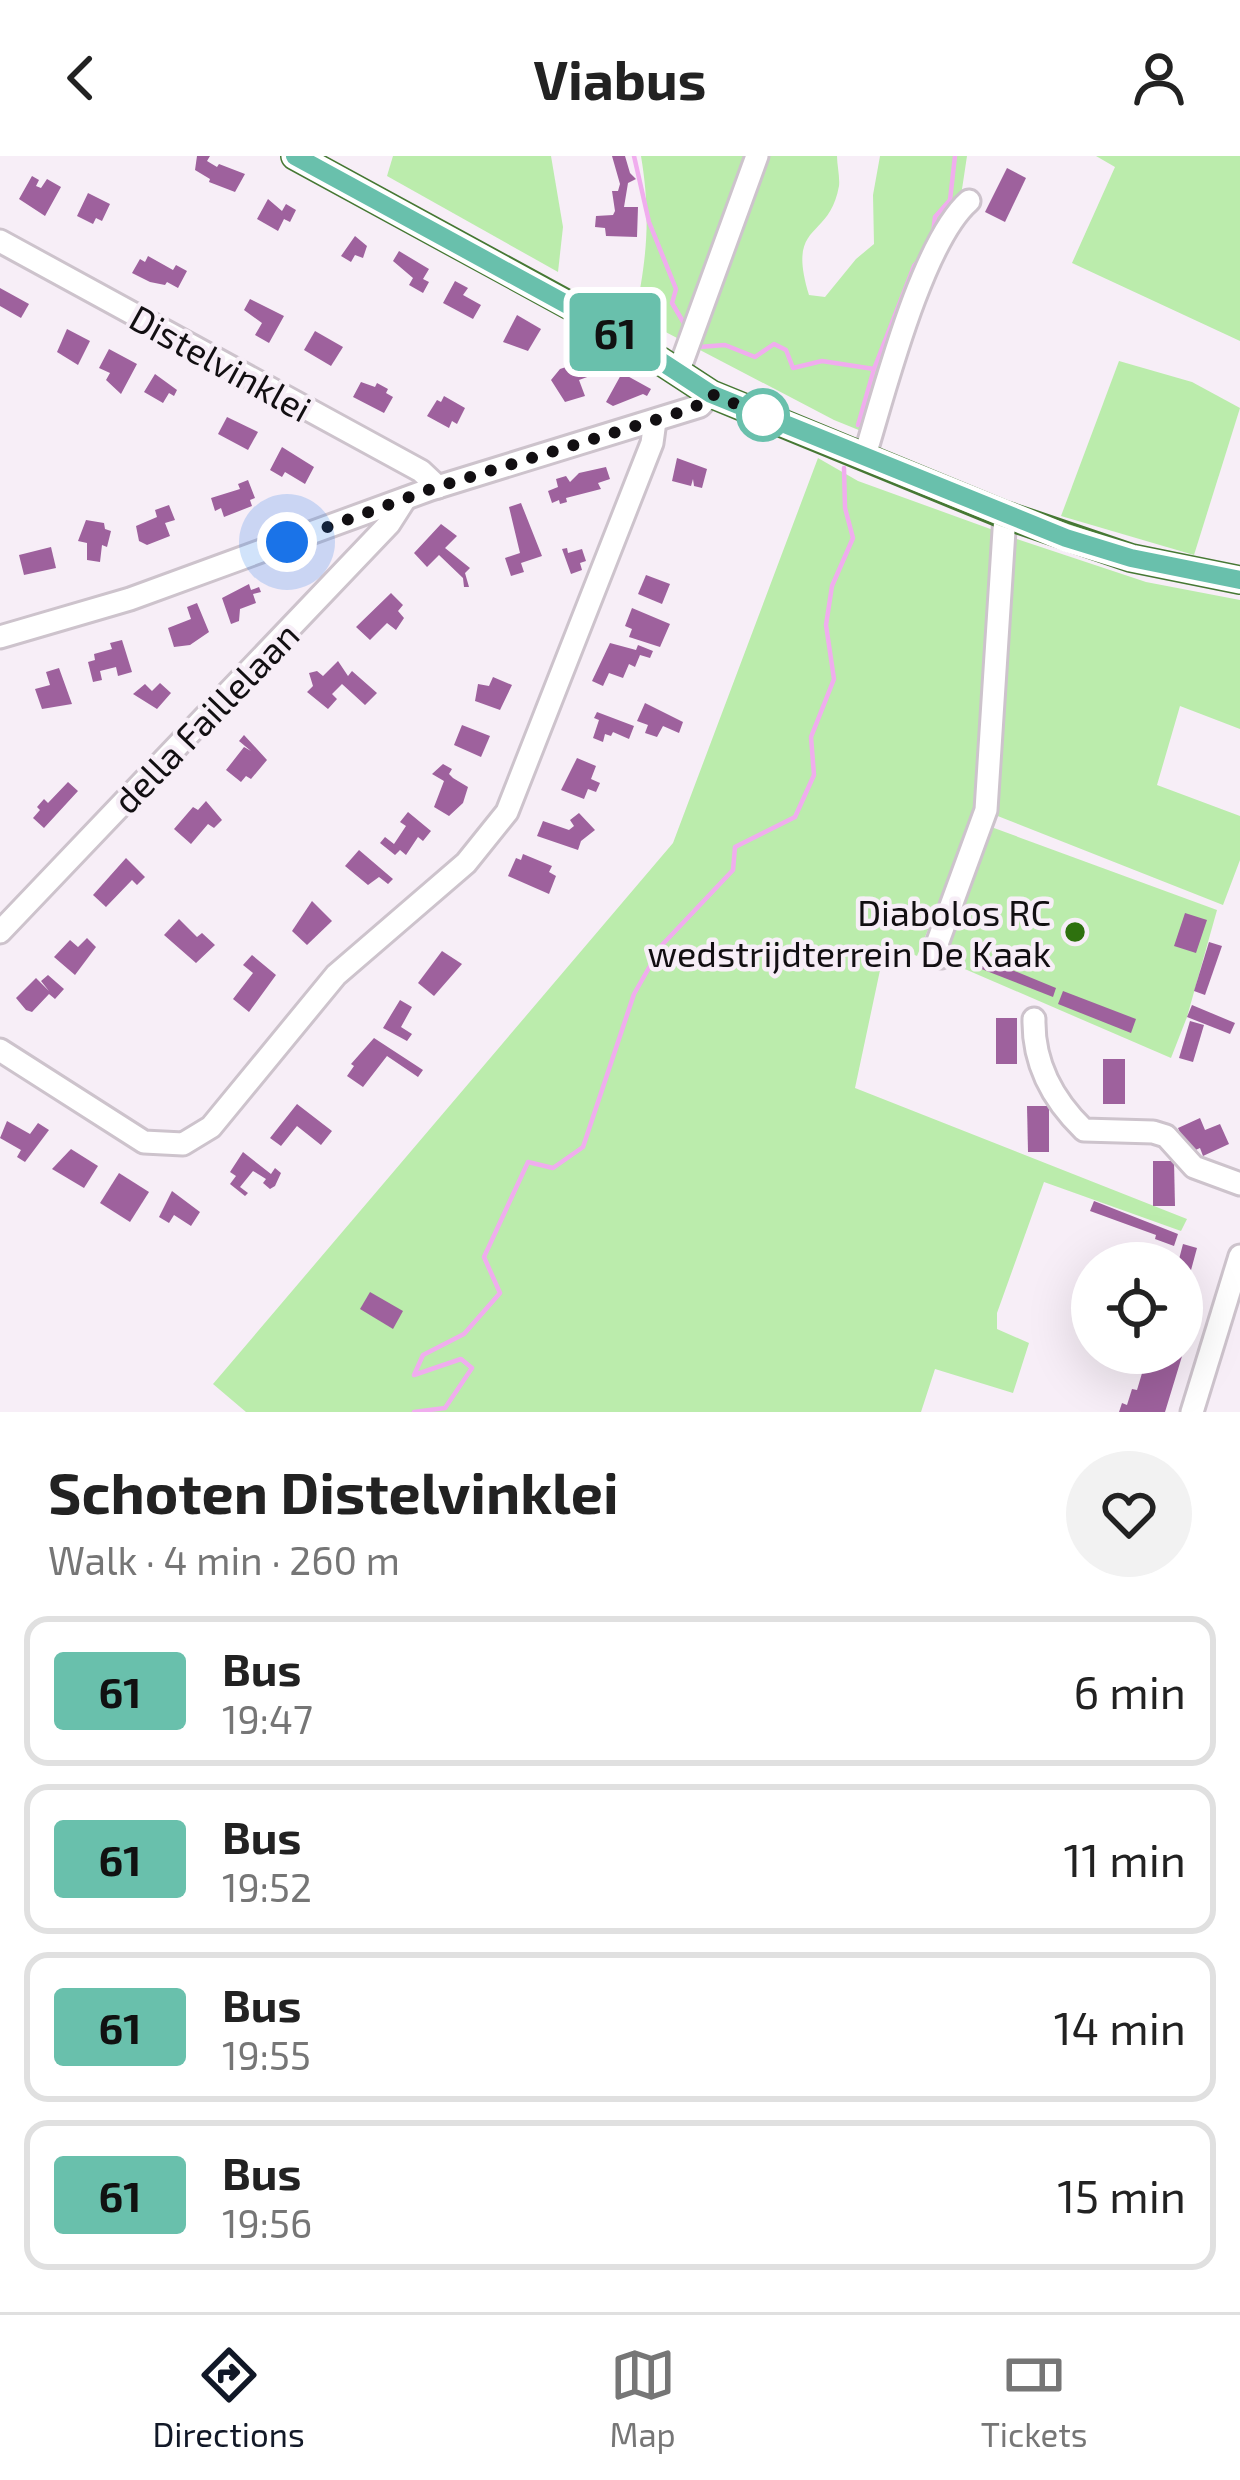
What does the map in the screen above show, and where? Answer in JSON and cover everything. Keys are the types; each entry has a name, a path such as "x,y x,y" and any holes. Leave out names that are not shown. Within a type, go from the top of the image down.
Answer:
{"main road":[{"path":"295,156 782,421"},
{"path":"681,368 711,394 1005,515 1131,558 1240,580"}],"street":[{"path":"681,368 757,156"},
{"path":"854,450 942,238 969,201"},
{"name":"Distelvinklei","path":"0,241 421,471 438,487"},
{"path":"0,637 130,598 438,487 700,406 711,394"},
{"path":"0,1050 144,1142 183,1144 211,1127 336,975 466,863 507,812 652,443 656,421"},
{"name":"della Faillelaan","path":"0,932 389,524 405,499"},
{"path":"941,957 937,944 986,810 1005,515"},
{"path":"1034,1019 1040,1068 1066,1113 1084,1130 1166,1136 1194,1167 1240,1184"},
{"path":"1192,1412 1240,1256"}],"green space":[{"path":"393,156 551,156 563,227 558,272 387,176"},
{"path":"641,156 837,156 839,186 834,204 806,242 803,254 809,295 825,297 874,244 873,195 880,156 967,156 959,209 871,435 635,316 646,236"},
{"path":"1096,156 1240,156 1240,341 1072,263 1115,167"},
{"path":"1119,361 1192,382 1240,408 1194,555 1061,516"},
{"path":"818,458 858,481 996,531 979,808 917,956 886,942 855,1088 1187,1219 1181,1231 1044,1182 997,1313 997,1329 1029,1343 1013,1393 935,1369 921,1412 246,1412 213,1384 673,843"},
{"path":"1008,536 1146,582 1240,600 1240,729 1180,706 1157,785 1240,816 1240,860 1223,905 990,813"},
{"name":"Diabolos RC wedstrijdterrein De Kaak","path":"983,824 1217,910 1171,1058 930,954"}],"building":[{"path":"197,156 210,156 207,161 217,167 245,174 235,192 209,182 195,170"},
{"path":"612,156 625,156 636,179 628,183 624,207 638,207 637,237 606,236 605,228 595,227 596,216 615,211 612,191 618,191 620,184"},
{"path":"1007,168 1026,178 1005,222 985,212"},
{"path":"32,176 41,188 47,179 61,187 45,216 19,199"},
{"path":"88,193 110,204 102,221 96,218 93,224 77,216"},
{"path":"268,199 282,211 286,204 296,210 278,231 257,219"},
{"path":"355,236 367,246 363,258 355,255 351,262 341,256"},
{"path":"399,251 429,269 423,293 409,285 413,278 393,261"},
{"path":"148,256 173,270 176,265 187,271 178,288 132,273 140,259 145,262"},
{"path":"455,281 468,288 463,295 481,305 473,319 443,303"},
{"path":"0,288 29,304 21,318 0,306"},
{"path":"250,299 284,316 269,343 255,335 262,323 244,310"},
{"path":"517,315 541,329 528,351 503,342"},
{"path":"67,329 90,341 78,365 57,352"},
{"path":"315,331 343,347 331,366 304,350"},
{"path":"109,349 137,364 121,394 106,380 110,373 99,368"},
{"path":"582,356 590,376 579,380 585,396 565,402 551,380 569,366 567,361"},
{"path":"622,373 651,389 647,396 613,406 606,402"},
{"path":"155,374 177,390 163,403 144,392"},
{"path":"361,382 388,389 386,393 393,397 384,413 353,397"},
{"path":"444,396 465,408 457,424 452,421 449,428 427,416"},
{"path":"227,417 258,432 248,450 218,434"},
{"path":"282,447 314,467 305,484 285,472 282,477 270,470"},
{"path":"677,458 707,469 702,488 694,486 693,479 691,486 672,481"},
{"path":"606,467 610,479 598,483 601,489 552,503 548,491 558,487 556,479 566,476 570,482 579,473"},
{"path":"248,480 255,498 250,500 252,506 224,517 221,508 215,511 211,498 240,489 238,484"},
{"path":"521,503 542,556 521,563 524,572 511,576 505,558 520,553 509,507"},
{"path":"169,505 175,520 165,523 170,536 147,545 139,541 136,526 157,517 155,510"},
{"path":"86,520 104,523 111,531 107,547 102,545 100,562 87,560 87,543 78,541"},
{"path":"441,524 457,536 445,548 470,568 465,573 469,587 464,587 463,578 439,555 427,567 414,553"},
{"path":"51,547 56,568 24,575 19,555"},
{"path":"567,548 568,553 582,549 586,561 580,563 582,570 571,574 562,549"},
{"path":"646,575 670,584 662,604 638,594"},
{"path":"249,584 251,590 259,587 261,592 253,594 256,603 240,609 239,621 231,624 222,598"},
{"path":"391,593 403,605 398,611 404,618 396,630 387,623 370,640 356,627"},
{"path":"197,603 209,632 190,645 174,647 168,628 191,619 187,607"},
{"path":"632,608 670,624 660,647 629,637 632,629 625,626"},
{"path":"122,640 132,672 118,676 116,667 100,671 102,680 93,682 88,662 95,660 94,654 112,649 110,643"},
{"path":"610,643 653,651 650,658 640,655 635,667 629,664 623,678 609,673 603,686 592,681"},
{"path":"338,661 348,676 352,671 377,693 365,705 342,684 332,694 337,699 328,709 307,692 313,686 309,673 317,671 323,676"},
{"path":"59,668 72,704 42,709 35,689 50,685 46,672"},
{"path":"493,677 512,685 500,710 475,701 478,684 489,686"},
{"path":"160,683 171,693 157,709 133,694 145,684 152,691"},
{"path":"645,703 683,722 679,733 663,726 657,737 645,733 648,725 637,721"},
{"path":"597,712 634,726 629,739 613,732 605,734 603,742 593,738"},
{"path":"462,725 490,736 481,757 454,745"},
{"path":"244,735 267,760 251,779 246,776 241,782 226,770 244,747 251,751 239,741"},
{"path":"577,758 596,766 591,779 600,783 596,792 588,789 584,799 561,790"},
{"path":"443,764 468,787 463,803 449,816 434,807 444,781 432,774"},
{"path":"68,782 78,791 44,828 33,818 40,810 37,807 44,799 48,803"},
{"path":"206,801 222,820 214,828 208,824 191,844 174,829 193,807 198,810"},
{"path":"408,812 431,831 423,841 418,837 406,855 400,850 395,855 380,843 385,837 394,844 406,826 400,822"},
{"path":"579,813 595,830 578,850 537,836 543,821 569,830 574,826 570,820"},
{"path":"359,850 393,879 388,884 379,877 368,885 345,866"},
{"path":"523,854 552,866 549,872 556,876 549,894 508,876"},
{"path":"126,858 145,877 137,885 132,880 106,907 93,895"},
{"path":"312,901 332,921 307,945 292,931"},
{"path":"1185,913 1207,920 1196,953 1174,946"},
{"path":"179,919 197,937 202,933 215,945 196,963 164,935"},
{"path":"87,938 96,947 75,975 54,957 70,940 78,947"},
{"path":"1209,942 1222,946 1205,995 1194,991"},
{"path":"442,951 462,964 434,996 418,983"},
{"path":"252,955 276,975 249,1012 233,999 253,973 243,965"},
{"path":"983,958 1056,988 1053,997 979,968"},
{"path":"48,975 64,989 55,999 49,994 32,1012 26,1010 16,998 36,978 49,991 41,981"},
{"path":"1063,991 1136,1019 1131,1033 1058,1004"},
{"path":"400,1000 412,1007 401,1027 412,1034 407,1041 383,1028"},
{"path":"1192,1005 1235,1023 1230,1034 1187,1017"},
{"path":"996,1018 1017,1018 1017,1064 996,1064"},
{"path":"1190,1021 1204,1025 1193,1062 1179,1058"},
{"path":"374,1038 423,1070 418,1077 387,1056 363,1087 347,1076 351,1064"},
{"path":"1103,1059 1125,1059 1125,1104 1103,1104"},
{"path":"297,1104 332,1131 321,1145 297,1126 281,1146 270,1138"},
{"path":"1027,1106 1049,1106 1049,1152 1028,1152"},
{"path":"1200,1118 1205,1130 1220,1124 1229,1144 1203,1156 1200,1148 1189,1153 1178,1128"},
{"path":"7,1121 30,1134 38,1123 49,1130 25,1162 17,1157 21,1150 0,1138"},
{"path":"71,1149 98,1166 84,1188 52,1169"},
{"path":"243,1152 271,1174 275,1168 281,1173 275,1186 270,1189 263,1183 266,1179 253,1171 240,1187 248,1193 245,1196 230,1184 236,1176 230,1172"},
{"path":"1153,1161 1174,1161 1175,1206 1153,1206"},
{"path":"119,1173 149,1192 130,1222 100,1203"},
{"path":"172,1191 200,1212 191,1226 174,1215 169,1223 159,1217"},
{"path":"1094,1201 1178,1234 1175,1242 1163,1242 1156,1235 1090,1211"},
{"path":"370,1292 403,1311 393,1329 360,1309"},
{"path":"1142,1374 1177,1374 1165,1412 1119,1412 1132,1389 1137,1390"}],"waterway":[{"path":"634,156 649,222 676,289 672,303 685,325"},
{"path":"933,234 935,217 950,200 955,156"},
{"path":"874,369 914,266 923,255"},
{"path":"696,343 699,347 725,345 755,357 774,344 786,350 793,368 822,361 874,369 858,425"},
{"path":"414,1412 445,1408 472,1368 461,1359 414,1375 423,1355 464,1334 500,1293 484,1257 528,1162 553,1168 583,1147 634,994 662,945 733,870 735,847 795,817 814,775 811,737 834,679 826,625 832,586 853,538 845,508 844,468"}],"bus line":[{"name":"61","path":"295,156 610,328 711,394 1066,538 1131,558 1240,580"}],"place":[{"name":"Diabolos RC wedstrijdterrein De Kaak","path":"1075,932"}],"route":[{"path":"287,542 431,489 694,408 711,394 763,415"}]}
